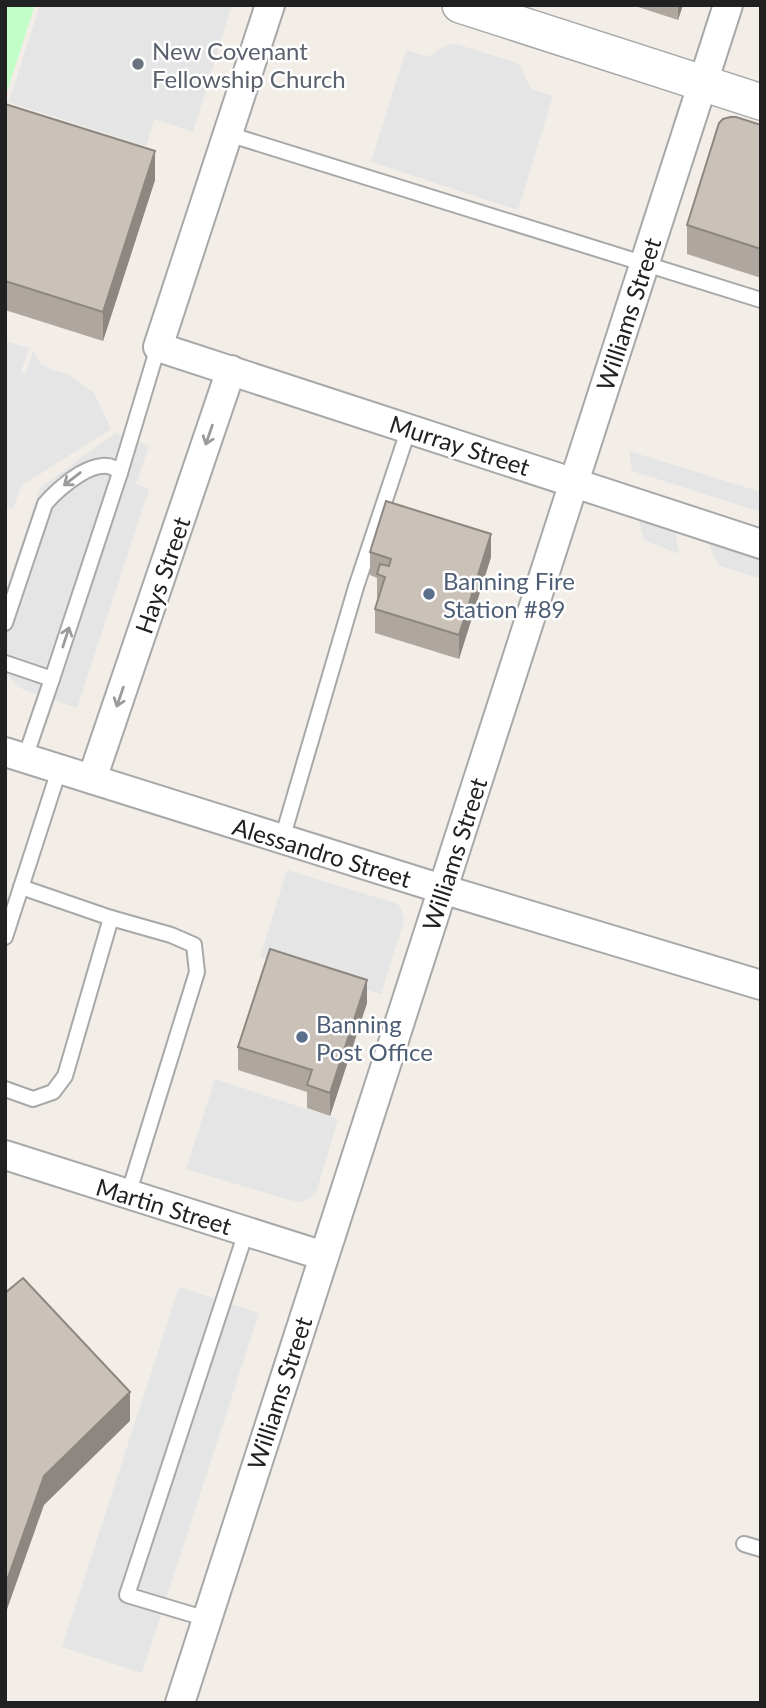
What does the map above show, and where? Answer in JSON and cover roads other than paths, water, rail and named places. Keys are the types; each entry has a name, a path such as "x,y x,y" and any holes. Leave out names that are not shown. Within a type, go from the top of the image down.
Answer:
{"street":[{"path":"159,347 270,5"},
{"path":"460,5 761,102"},
{"name":"Williams Street","path":"180,1703 728,5"},
{"name":"Murray Street","path":"159,347 761,544"},
{"name":"Hays Street","path":"92,779 231,370"},
{"name":"Alessandro Street","path":"15,755 442,889 761,985"},
{"name":"Martin Street","path":"5,1155 324,1256"}],"lane":[{"path":"228,134 761,300"},
{"path":"15,755 52,679 159,347"},
{"path":"282,839 356,587 409,428"},
{"path":"5,623 45,504 80,472 107,465 120,472"},
{"path":"5,663 52,679"},
{"path":"5,937 59,770"},
{"path":"21,887 171,935 194,945 197,972 128,1195"},
{"path":"5,1089 33,1098 53,1092 65,1076 111,918"},
{"path":"206,1619 127,1595 246,1232"},
{"path":"744,1544 761,1549"}],"place":[{"name":"New Covenant Fellowship Church","path":"138,64"},
{"name":"Banning Fire Station #89","path":"429,594"},
{"name":"Banning Post Office","path":"302,1037"}]}
